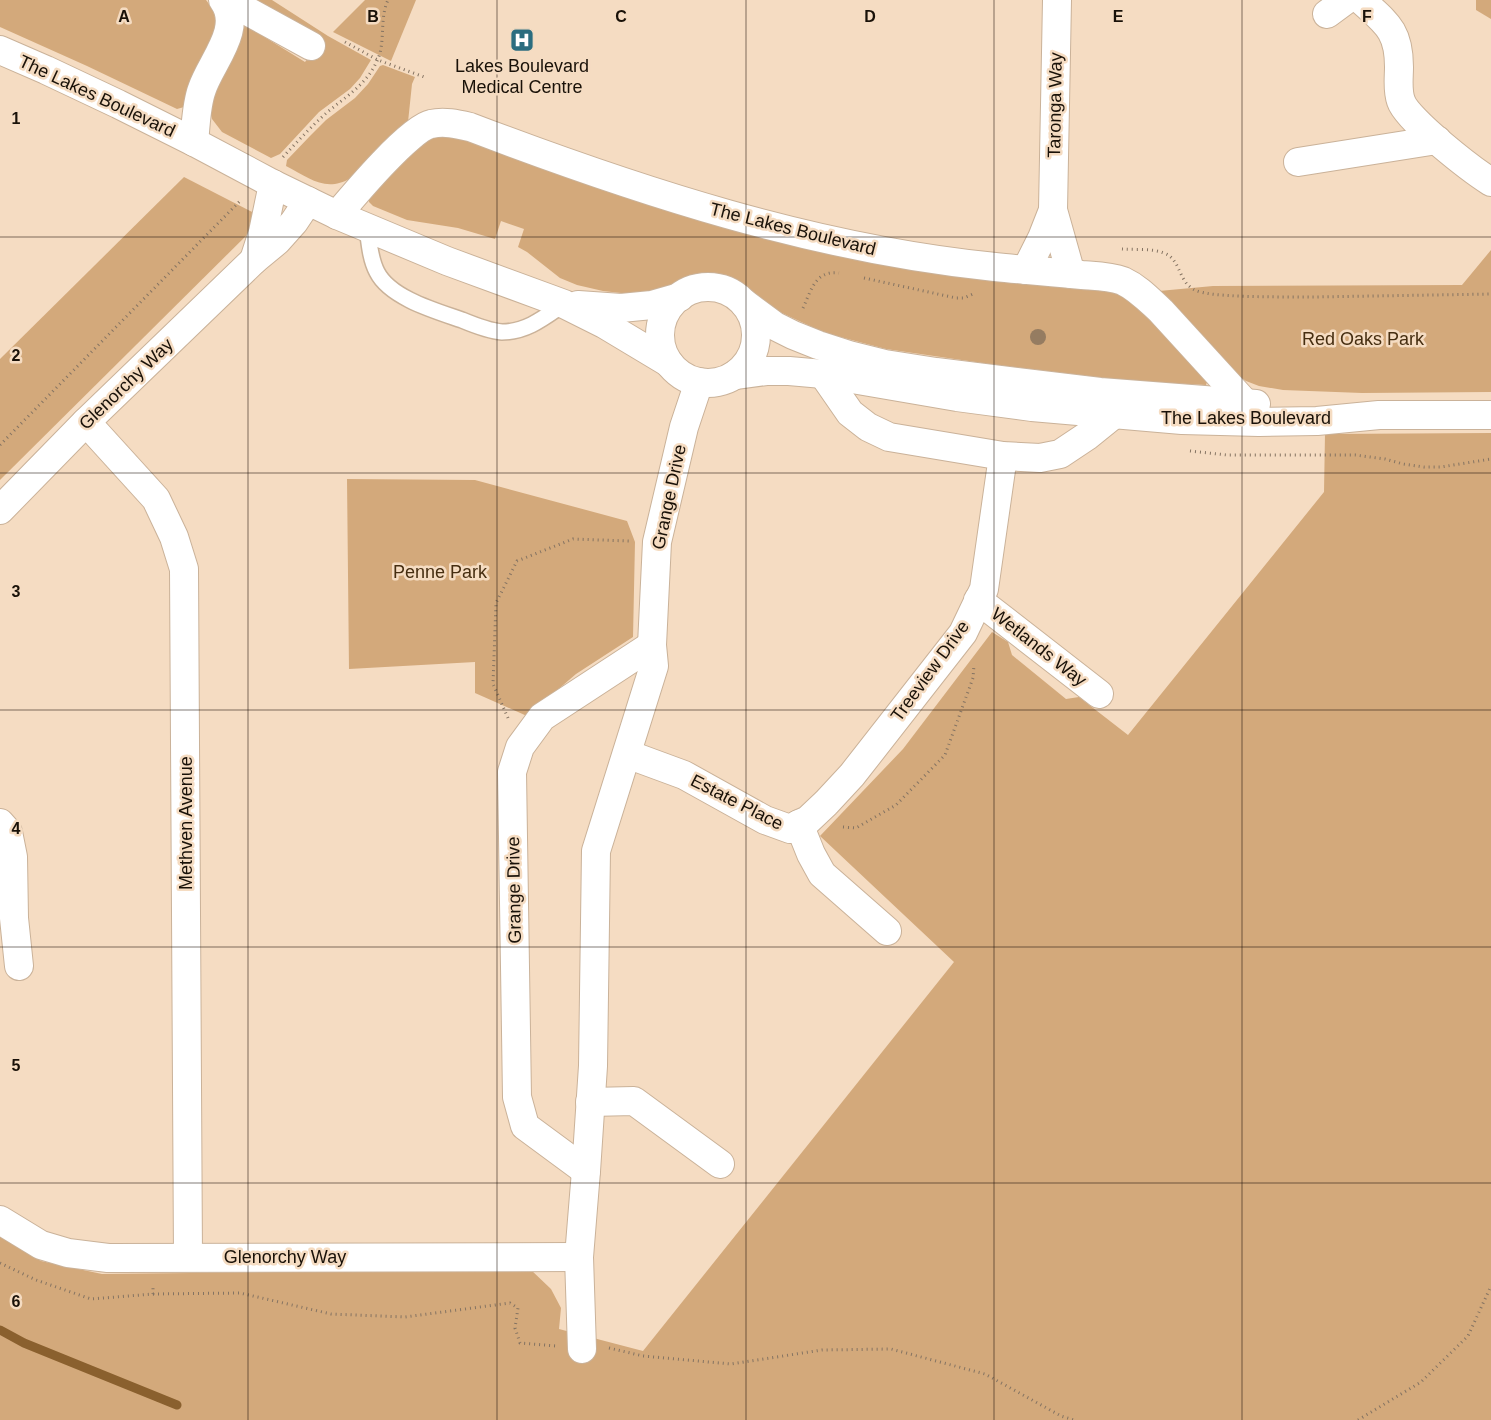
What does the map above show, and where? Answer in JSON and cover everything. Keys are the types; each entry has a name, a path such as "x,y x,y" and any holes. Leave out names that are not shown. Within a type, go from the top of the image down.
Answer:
{"street":[{"name":"Taronga Way","path":"1057,0 1053,210 1071,274"},
{"path":"1361,0 1388,26 1395,38 1399,51 1399,91 1404,108 1436,140 1491,182"},
{"name":"The Lakes Boulevard","path":"225,2 249,12 311,46"},
{"name":"The Lakes Boulevard","path":"194,142 201,90 225,42 230,27 230,17 225,2"},
{"name":"The Lakes Boulevard","path":"0,50 118,104 337,214 446,261 564,304 604,324 669,363"},
{"name":"The Lakes Boulevard","path":"337,214 356,191 408,138 430,124 456,124 470,127 563,163 638,188 724,213 868,248 984,266 1120,280 1132,286 1161,311 1246,404"},
{"path":"1298,162 1436,140"},
{"name":"Glenorchy Way","path":"254,260 263,232 268,181"},
{"name":"Glenorchy Way","path":"0,510 86,422 276,241 294,222 308,200"},
{"name":"Taronga Way","path":"1026,270 1053,210"},
{"path":"706,287 720,289 733,294 744,303 753,317 756,333 754,350 747,364 735,376 723,381 699,382 677,372 669,363 662,350 660,335 663,320 669,307 680,297 692,290 706,287"},
{"name":"The Lakes Boulevard","path":"564,304 621,308 652,305 680,297"},
{"name":"The Lakes Boulevard","path":"744,303 775,326 793,335 849,355 885,364 1100,392 1294,406 1380,415"},
{"name":"The Lakes Boulevard","path":"735,376 766,371 823,374 958,397 1032,407 1182,420 1317,421 1380,415 1487,414"},
{"path":"823,374 850,412 868,427 889,438 1003,456 1040,458 1060,454 1087,436 1113,415"},
{"name":"Grange Drive","path":"582,1349 579,1257 593,1056 596,851 654,666 652,645 657,542 684,427 699,382"},
{"name":"Methven Avenue","path":"86,422 156,499 174,538 184,569 188,1257"},
{"name":"Treeview Drive","path":"799,824 808,820 852,775 963,633 984,589 1003,456"},
{"name":"Wetlands Way","path":"978,600 1100,694"},
{"name":"Grange Drive","path":"586,1171 525,1126 517,1097 512,772 520,747 542,717 652,645"},
{"name":"Estate Place","path":"627,754 684,775 764,820 790,829 799,824 811,854 822,874 887,930"},
{"path":"0,823 8,832 12,858 14,918 19,966"},
{"path":"590,1102 634,1101 720,1164"},
{"name":"Glenorchy Way","path":"0,1220 41,1246 68,1254 108,1258 579,1257"}],"lane":[{"path":"366,227 377,273 398,294 421,306 502,332 536,324 564,304"}],"path":[{"path":"0,445 268,181 322,117 362,84 378,60 383,16 388,0"},
{"path":"345,42 378,60 427,78"},
{"path":"1117,249 1164,253 1172,258 1189,287 1200,292 1287,297 1491,294"},
{"path":"861,278 956,298 964,298 973,294 980,287 984,266"},
{"path":"793,335 799,316 817,280 829,272 845,274"},
{"path":"1182,449 1200,453 1227,455 1355,455 1385,459 1424,468 1441,467 1491,458"},
{"path":"520,747 493,684 496,603 517,561 573,539 657,542"},
{"path":"799,824 856,828 896,805 945,755 973,678 974,658"},
{"path":"1358,1420 1421,1382 1468,1336 1491,1286"},
{"path":"153,1294 240,1293 330,1314 406,1317 510,1303 518,1308 515,1328 520,1343 582,1349 608,1348 643,1356 731,1364 822,1350 891,1350 986,1374 1061,1416 1074,1420"}],"green space":[{"path":"0,0 206,0 214,13 216,27 184,107 177,109 0,27"},
{"path":"250,0 272,0 328,36 371,60 360,78 350,89 319,112 280,154 271,158 222,132 212,119 209,107 210,96 240,39 245,25 305,62 320,43"},
{"path":"365,0 416,0 391,61 333,32"},
{"path":"1476,0 1491,0 1491,19 1476,10"},
{"path":"383,65 415,77 412,84 408,122 351,178 342,182 325,184 318,182 286,166 287,160 310,136 326,120 355,98 368,84 380,66"},
{"path":"456,135 572,179 637,201 1117,291 1139,305 1207,382 1206,385 1130,381 886,349 825,333 769,307 738,286 723,279 702,278 654,292 630,294 603,291 577,285 560,278 518,247 524,229 501,221 495,239 458,228 407,220 373,206 369,202 371,195 420,145 434,136"},
{"path":"184,177 264,218 0,480 0,359"},
{"name":"Red Oaks Park","path":"1491,250 1491,392 1362,393 1283,390 1259,386 1246,381 1236,374 1159,291 1213,286 1462,285"},
{"path":"1491,433 1491,1420 0,1420 0,1235 41,1261 102,1274 530,1269 551,1289 561,1308 559,1329 643,1351 954,962 820,836 903,749 992,632 1008,642 1012,655 1066,699 1079,697 1128,735 1324,492 1325,434"},
{"name":"Penne Park","path":"347,479 475,480 627,521 635,542 633,637 576,674 527,716 475,693 475,662 349,669"}],"waterway":[{"path":"0,1330 24,1343 177,1405"}],"place":[{"name":"Lakes Boulevard Medical Centre","path":"522,40"}]}
